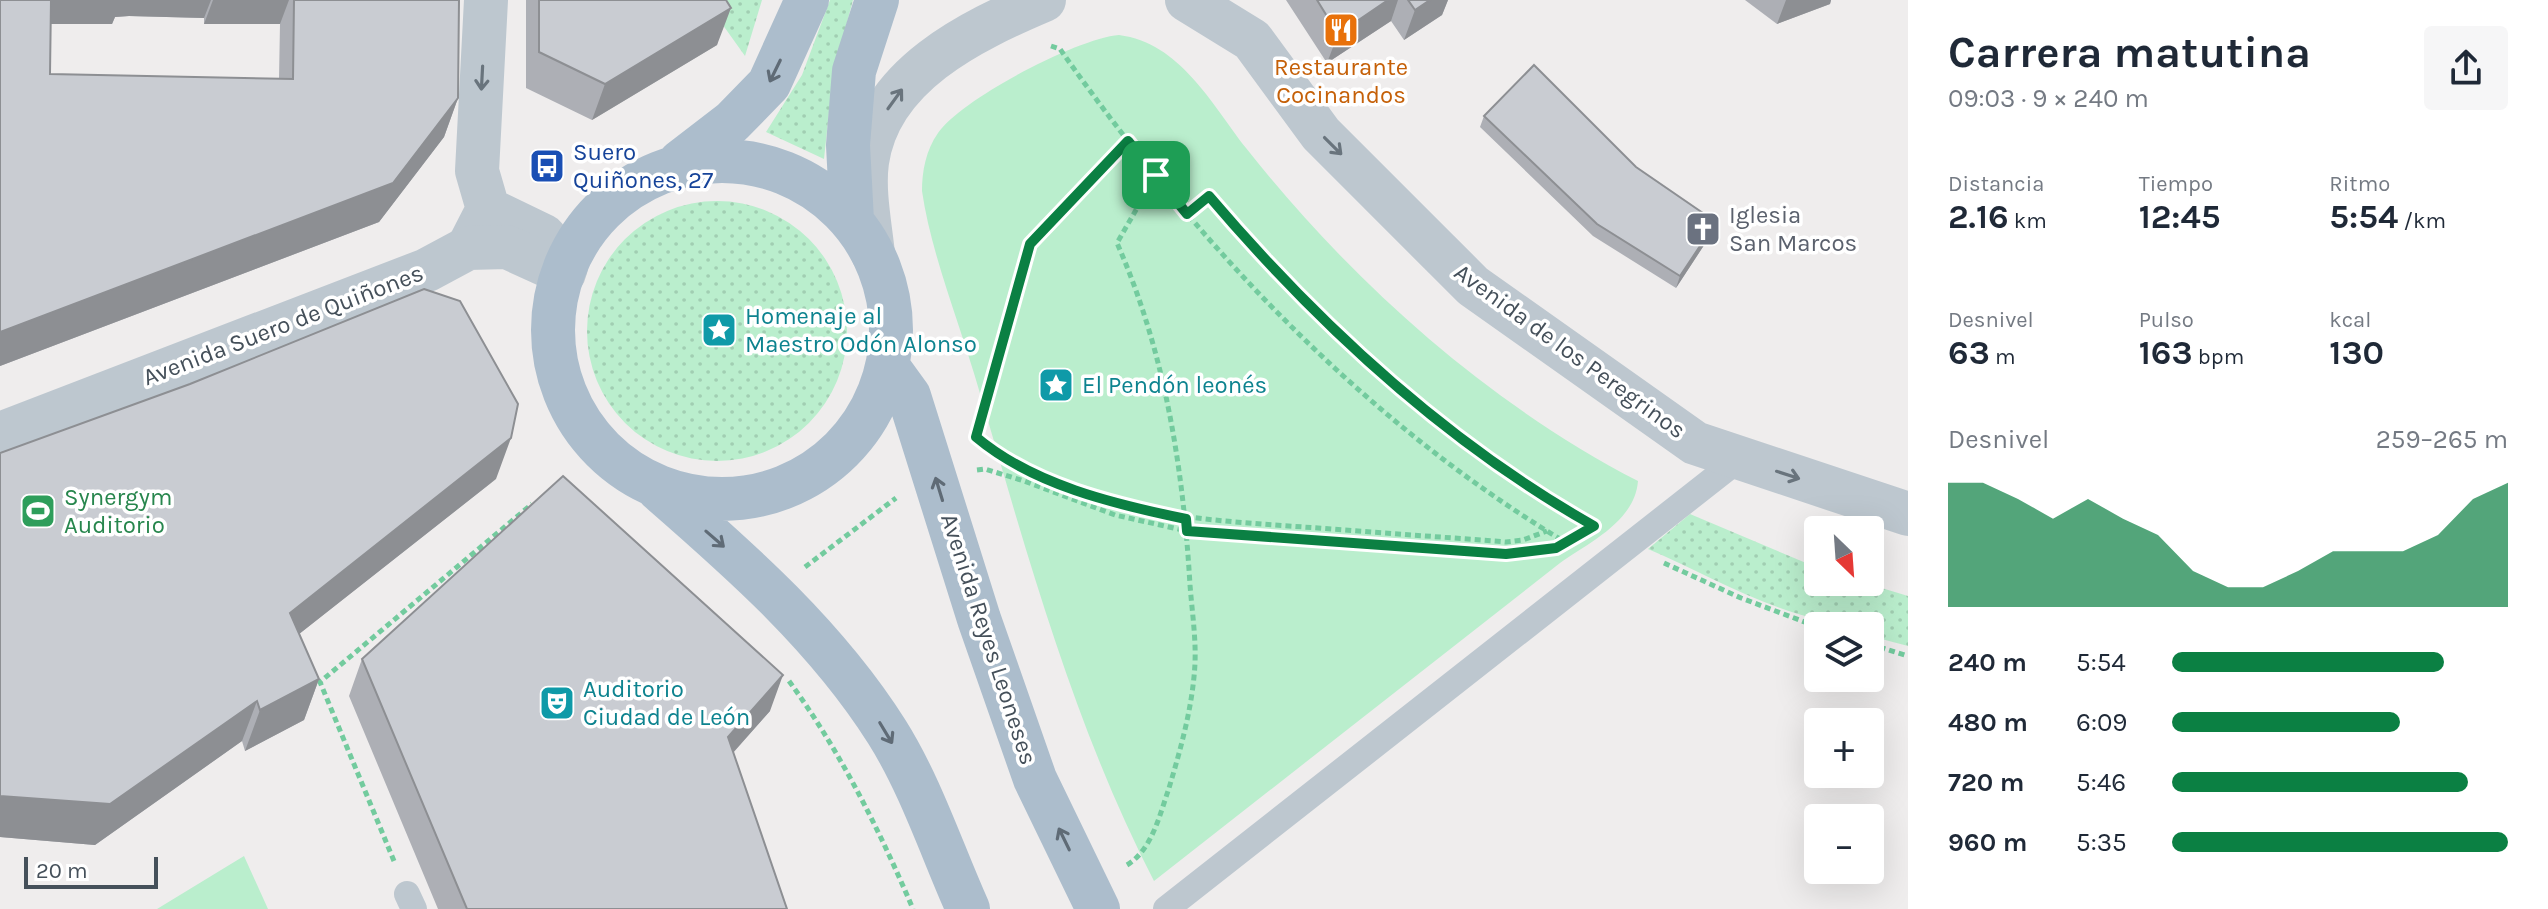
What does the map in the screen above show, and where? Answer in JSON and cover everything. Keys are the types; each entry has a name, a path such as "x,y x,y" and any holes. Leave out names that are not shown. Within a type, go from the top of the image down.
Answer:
{"main road":[{"path":"807,0 769,84 732,122 680,162 639,180 599,211 565,270 557,292 553,333 560,374 573,411 599,447 621,468 656,488 752,570 858,690 888,734 968,909"},
{"path":"656,488 690,495 741,498 792,485 837,456 870,416 888,367 891,328 885,290 862,237 848,145 854,71 877,0"},
{"path":"680,162 729,161 775,169 816,189 862,237"},
{"name":"Avenida Reyes Leoneses","path":"888,367 909,396 979,619 1035,779 1098,909"}],"street":[{"path":"468,248 488,209 477,171 486,0"},
{"path":"862,237 867,165 879,122 895,98 932,58 1044,0"},
{"name":"Avenida de los Peregrinos","path":"1187,0 1252,40 1321,134 1473,286 1695,443 1908,514"},
{"path":"488,209 544,236 565,270"},
{"name":"Avenida Suero de Quiñones","path":"0,434 427,270 468,248 507,247 565,270"}],"lane":[{"path":"1166,909 1739,459"}],"path":[{"path":"1046,45 1060,49 1187,214 1284,322 1422,443 1578,550"},
{"path":"1128,141 1030,244 976,437 999,456 1072,488 1186,519 1506,542 1523,540 1547,531"},
{"path":"1125,867 1141,857 1162,811 1186,723 1195,662 1186,519 1157,350 1117,243 1156,175"},
{"path":"1187,214 1209,196 1305,302 1383,374 1481,452 1594,526 1629,545 1741,598 1804,622"},
{"path":"973,471 985,469 1115,515 1187,531 1506,554 1541,552 1568,544 1580,536"},
{"path":"800,571 900,495"},
{"path":"410,902 320,682 533,503"},
{"path":"1587,531 1594,526"},
{"path":"1884,648 1908,656"},
{"path":"786,677 811,711 881,834 913,909"}],"green space":[{"path":"705,0 762,0 745,56"},
{"path":"830,0 853,0 833,75 824,159 766,132 802,75"},
{"path":"1119,35 1141,40 1177,62 1330,245 1425,335 1528,415 1638,481 1629,508 1609,529 1560,563 1154,881 1100,762 1055,640 939,265 922,191 930,146 951,119 995,88 1050,58"},
{"path":"704,201 730,201 755,206 778,216 800,230 818,248 842,293 847,331 842,369 832,392 818,414 800,432 755,456 730,461 704,461 679,456 656,446 634,432 616,414 592,369 587,344 587,318 592,293 602,270 616,248 634,230 679,206"},
{"path":"1690,514 1804,562 1804,596 1884,596 1884,589 1908,596 1908,646 1884,640 1884,612 1804,612 1804,616 1756,599 1648,549"},
{"path":"244,856 268,909 157,909"}],"building":[{"path":"0,0 51,0 50,74 293,79 294,0 459,0 458,98 393,183 0,332"},
{"path":"539,0 726,0 731,8 605,84 539,52"},
{"path":"1317,0 1388,0 1338,34"},
{"path":"1408,0 1430,0 1415,10"},
{"path":"1534,65 1636,167 1716,222 1680,276 1597,224 1484,116"},
{"path":"424,289 460,301 518,404 511,438 290,613 319,679 260,710 257,701 110,804 0,796 0,453 190,384"},
{"name":"Auditorio Ciudad de León","path":"563,476 783,675 728,737 787,909 467,909 362,659"}],"place":[{"name":"Restaurante Cocinandos","path":"1341,30"},
{"name":"Suero Quiñones, 27","path":"547,166"},
{"name":"Iglesia San Marcos","path":"1703,229"},
{"name":"Homenaje al Maestro Odón Alonso","path":"719,330"},
{"name":"El Pendón leonés","path":"1056,385"},
{"name":"Synergym Auditorio","path":"38,511"},
{"name":"Auditorio Ciudad de León","path":"557,703"}],"route":[{"path":"1128,141 1156,175 1187,214 1209,196 1305,302 1383,374 1481,452 1594,526 1568,544 1556,548 1506,554 1187,531 1186,519 1118,503 1072,488 999,456 976,437 1030,244 1128,141"}]}
